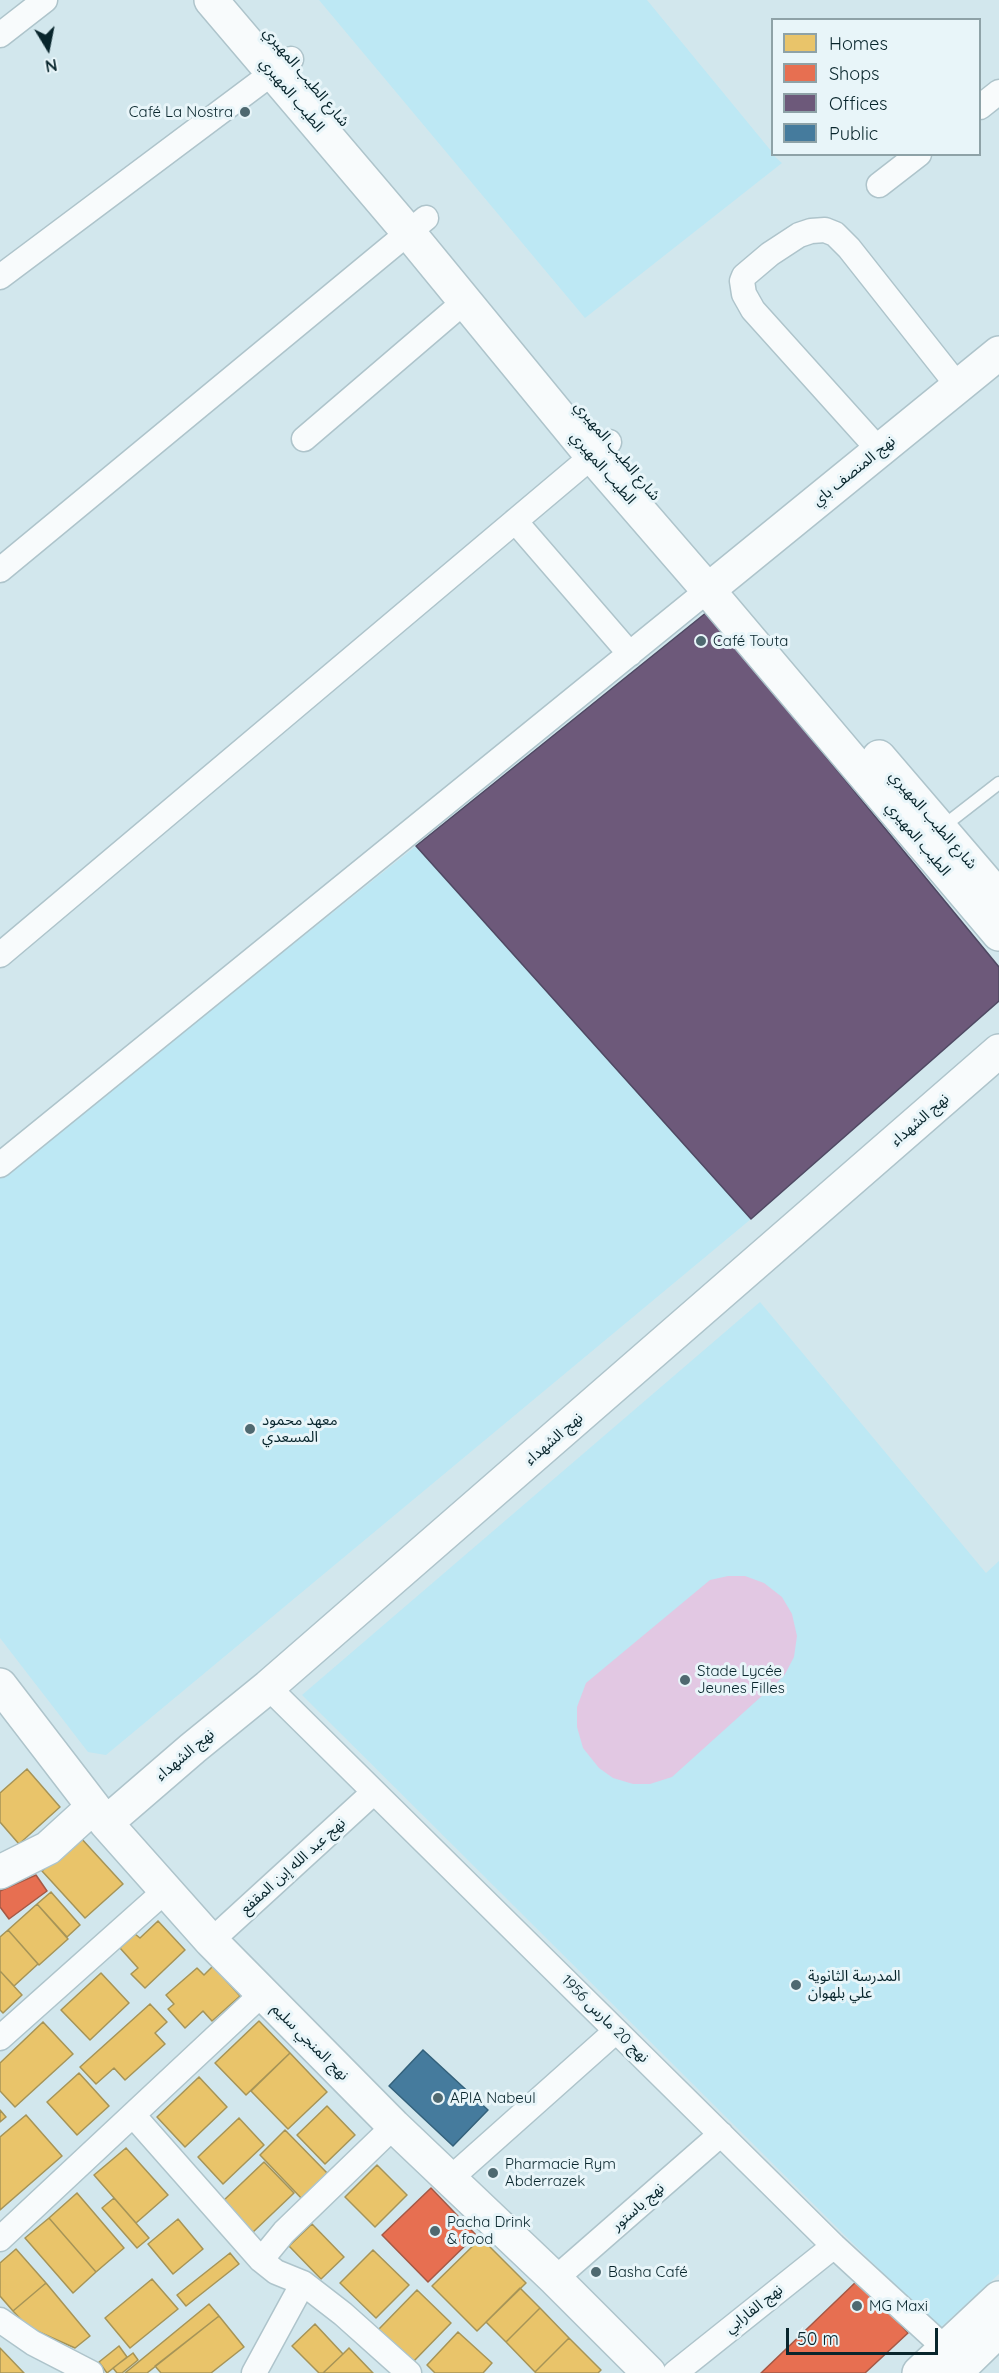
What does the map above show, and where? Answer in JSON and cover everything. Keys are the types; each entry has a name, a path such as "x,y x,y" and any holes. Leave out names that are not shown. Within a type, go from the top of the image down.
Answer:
{"street":[{"path":"0,35 45,0"},
{"name":"الطيب المهيري","path":"211,0 282,66"},
{"name":"شارع الطيب المهيري","path":"241,0 282,66 601,449 717,583 999,897"},
{"path":"0,277 282,66"},
{"path":"981,106 999,92"},
{"path":"879,185 916,156"},
{"path":"0,570 417,226"},
{"name":"الطيب المهيري","path":"417,226 464,302 601,449"},
{"path":"879,450 753,310 744,294 742,280 744,276 770,254 799,235 811,231 825,230 835,234 849,248 958,386"},
{"path":"304,440 464,302"},
{"name":"نهج المنصف باي","path":"717,583 999,353"},
{"path":"0,956 601,449"},
{"path":"515,521 630,654"},
{"path":"0,1165 717,583"},
{"name":"الطيب المهيري","path":"717,583 999,934"},
{"name":"نهج الشهداء","path":"0,1872 48,1848 100,1815 193,1748 268,1687 999,1051"},
{"name":"نهج المنجي سليم","path":"0,1685 100,1815 211,1941 394,2126 451,2178 649,2373"},
{"name":"نهج 20 مارس 1956","path":"268,1687 950,2360"},
{"name":"نهج عبد الله إبن المقفع","path":"211,1941 374,1792"},
{"path":"0,2038 165,1891"},
{"path":"0,2239 262,1994"},
{"path":"451,2178 616,2031"},
{"path":"133,2115 261,2260 276,2272 303,2283 343,2314 409,2373"},
{"path":"261,2260 284,2232 394,2126"},
{"name":"نهج باستور","path":"555,2279 721,2134"},
{"name":"نهج الفارابي","path":"675,2373 834,2246"},
{"path":"255,2373 303,2283"},
{"path":"950,2360 999,2298"},
{"path":"0,2320 33,2343 91,2373"},
{"path":"919,2373 950,2360 999,2330"}],"lane":[{"path":"940,829 999,783"}],"shaded area":[{"path":"319,0 647,0 771,151 771,156 782,163 585,318"},
{"name":"معهد محمود المسعدي","path":"416,846 751,1219 106,1755 88,1752 0,1638 0,1178"},
{"name":"المدرسة الثانوية علي بلهوان","path":"760,1302 986,1573 999,1561 999,2274 939,2329 302,1695"},
{"name":"Stade Lycée Jeunes Filles","path":"728,1576 745,1576 764,1583 782,1597 792,1614 797,1636 794,1657 784,1676 672,1777 650,1784 633,1784 613,1778 599,1768 583,1748 577,1727 577,1707 586,1683 710,1580"}],"building: Homes":[{"path":"27,1769 60,1807 19,1844 0,1822 0,1793"},
{"path":"80,1837 123,1884 85,1918 42,1871"},
{"path":"51,1892 80,1925 67,1937 37,1904"},
{"path":"37,1904 68,1939 39,1965 8,1930"},
{"path":"158,1921 185,1950 145,1988 131,1974 138,1968 120,1948 135,1934 140,1938"},
{"path":"8,1930 38,1964 14,1986 0,1971 0,1937"},
{"path":"213,1966 240,1996 212,2021 203,2011 185,2028 168,2009 174,2004 166,1995 197,1968 204,1975"},
{"path":"0,1971 22,1995 3,2013 0,2010"},
{"path":"101,1973 129,2003 90,2040 61,2010"},
{"path":"150,2004 167,2022 155,2033 165,2044 125,2080 114,2068 96,2084 80,2067"},
{"path":"259,2021 290,2053 246,2095 215,2063"},
{"path":"43,2022 73,2054 15,2107 0,2091 0,2063"},
{"path":"290,2053 327,2092 288,2129 251,2091"},
{"path":"79,2073 109,2106 77,2135 47,2102"},
{"path":"199,2077 227,2107 185,2147 157,2117"},
{"path":"327,2106 355,2135 325,2164 297,2135"},
{"path":"0,2110 6,2117 0,2122"},
{"path":"26,2115 62,2156 0,2210 0,2137"},
{"path":"239,2118 264,2145 223,2184 198,2157"},
{"path":"285,2130 330,2176 304,2201 260,2155"},
{"path":"126,2148 168,2195 136,2223 94,2175"},
{"path":"264,2162 294,2193 252,2233 222,2202"},
{"path":"377,2165 407,2195 375,2227 345,2197"},
{"path":"77,2193 124,2248 96,2272 49,2218"},
{"path":"114,2198 149,2238 137,2248 102,2208"},
{"path":"49,2218 96,2272 73,2293 25,2238"},
{"path":"178,2219 203,2249 173,2274 148,2244"},
{"path":"312,2224 344,2257 321,2279 289,2246"},
{"path":"481,2238 526,2283 477,2331 432,2286"},
{"path":"16,2249 46,2283 13,2311 0,2296 0,2263"},
{"path":"373,2250 409,2285 376,2318 340,2283"},
{"path":"230,2253 239,2264 186,2306 177,2295"},
{"path":"152,2279 178,2309 130,2348 105,2318"},
{"path":"46,2283 90,2336 75,2348 28,2327 13,2311"},
{"path":"520,2288 540,2308 506,2342 486,2322"},
{"path":"417,2290 451,2323 412,2363 378,2330"},
{"path":"209,2304 219,2316 147,2373 125,2373"},
{"path":"540,2308 569,2338 535,2372 506,2342"},
{"path":"219,2316 244,2347 211,2373 161,2373 155,2366"},
{"path":"315,2324 343,2354 323,2373 319,2373 292,2346"},
{"path":"458,2332 492,2363 483,2373 435,2373 427,2365"},
{"path":"569,2338 601,2370 598,2373 536,2373 535,2372"},
{"path":"119,2346 127,2357 107,2373 99,2362"},
{"path":"0,2348 24,2373 0,2373"},
{"path":"349,2348 373,2373 323,2373 343,2354"},
{"path":"133,2353 138,2360 122,2373 117,2373 113,2368"}],"building: Shops":[{"path":"36,1875 47,1891 9,1919 0,1907 0,1891"},
{"path":"431,2188 476,2235 428,2282 382,2235"},
{"name":"MG Maxi","path":"859,2279 908,2333 865,2373 761,2373"}],"building: Offices":[{"path":"707,612 999,967 999,1001 751,1219 416,846"}],"building: Public":[{"name":"APIA Nabeul","path":"423,2050 488,2110 453,2146 389,2086"}],"place":[{"name":"Café La Nostra","path":"245,112"},
{"name":"Café Touta","path":"701,641"},
{"name":"معهد محمود المسعدي","path":"250,1429"},
{"name":"Stade Lycée Jeunes Filles","path":"685,1680"},
{"name":"المدرسة الثانوية علي بلهوان","path":"796,1985"},
{"name":"APIA Nabeul","path":"438,2098"},
{"name":"Pharmacie Rym Abderrazek","path":"493,2173"},
{"name":"Pacha Drink & food","path":"435,2231"},
{"name":"Basha Café","path":"596,2272"},
{"name":"MG Maxi","path":"857,2306"}]}
